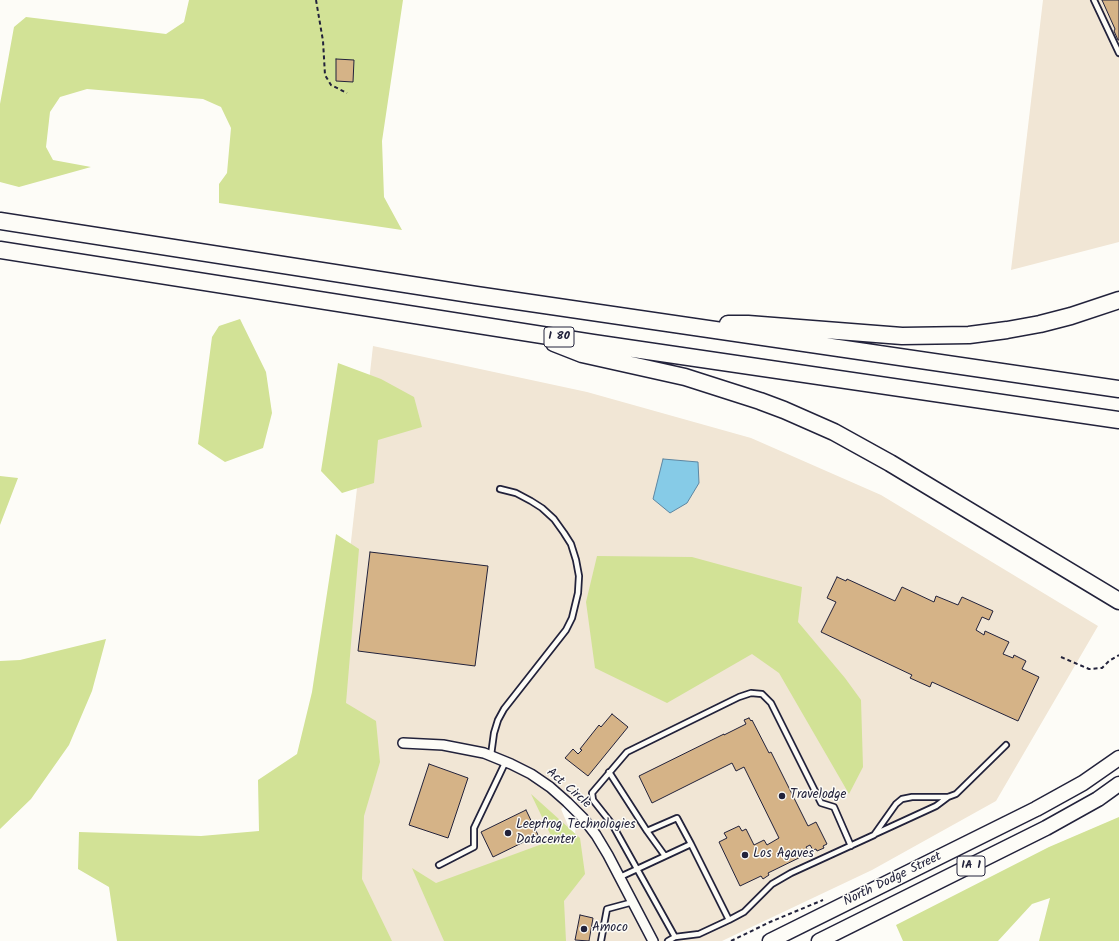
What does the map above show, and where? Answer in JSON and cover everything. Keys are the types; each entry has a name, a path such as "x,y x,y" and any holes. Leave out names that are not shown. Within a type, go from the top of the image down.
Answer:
{"highway":[{"name":"I 80","path":"0,221 683,326 1119,389"},
{"name":"I 80","path":"0,250 601,344 1119,420"},
{"path":"683,326 748,324 902,336 963,335 1007,330 1040,324 1071,316 1119,300"},
{"path":"526,332 582,354 685,377 752,398 827,429 890,463 1119,601"}],"main road":[{"name":"North Dodge Street","path":"770,941 1036,808 1083,783 1119,758"},
{"name":"North Dodge Street","path":"819,941 1046,828 1098,799 1119,784"}],"street":[{"name":"Act Circle","path":"403,743 443,745 464,748 491,755 531,774 550,787 567,802 596,836 620,877 653,941"}],"lane":[{"path":"1094,0 1119,53"},
{"path":"491,755 494,733 498,720 504,709 566,630 572,618 578,593 576,560 570,544 561,528 546,512 531,501 500,489"},
{"path":"675,937 612,824 593,800 592,793 627,752 739,697 751,693 762,694 771,703 821,802 834,807 851,846"},
{"path":"668,941 675,937 699,934 730,920 744,912 772,884 791,873 936,806 948,797 956,794 1006,745"},
{"path":"439,865 474,848 474,828 506,761"},
{"path":"609,772 665,856"},
{"path":"874,834 896,804 902,799 912,797 948,797"},
{"path":"647,831 677,818 730,920"},
{"path":"620,877 691,844"},
{"path":"601,941 607,908 633,902"}],"path":[{"path":"316,0 324,41 325,75 331,85 347,92"},
{"path":"1061,657 1089,669 1102,668 1109,661 1119,655"},
{"path":"731,941 770,922 826,898"}],"shaded area":[{"path":"1043,0 1119,0 1119,242 1011,270"},
{"path":"373,346 587,392 751,438 881,495 1098,626 996,801 872,870 722,941 306,941","holes":["576,795 575,842 561,809"]}],"green space":[{"path":"189,0 403,0 382,141 384,197 402,230 219,203 219,184 227,173 231,128 221,107 203,99 87,89 60,97 50,112 46,147 53,160 91,167 19,187 0,182 0,104 14,27 26,17 166,34 184,22"},
{"path":"240,319 266,372 272,413 263,448 225,462 198,444 212,337 219,326"},
{"path":"338,363 381,379 414,397 422,427 378,440 374,483 342,493 321,471"},
{"path":"0,476 18,478 0,525"},
{"path":"336,534 359,549 346,703 376,721 380,762 364,816 362,879 392,941 117,941 109,887 78,869 79,832 201,836 259,831 258,780 297,754 312,692"},
{"path":"597,556 692,557 802,587 798,622 845,678 861,700 863,767 849,794 779,673 752,654 667,703 595,668 586,602"},
{"path":"106,639 92,691 69,745 31,799 0,829 0,661 20,660"},
{"path":"531,794 580,838 585,874 564,901 566,941 444,941 412,868 436,883 553,840"},
{"path":"1119,817 1119,941 1039,941 1050,898 1032,904 998,941 903,941 896,925 1049,847"}],"water":[{"path":"663,459 698,462 699,483 687,503 670,513 653,499"}],"building":[{"path":"1102,0 1119,0 1119,40 1114,31 1115,29"},
{"path":"336,59 354,60 353,82 336,81"},
{"path":"370,552 488,566 475,666 358,651"},
{"path":"837,577 846,581 847,579 895,601 902,587 934,602 936,596 958,605 962,597 993,611 989,620 982,617 976,630 984,635 985,631 1009,642 1003,654 1013,658 1014,655 1026,661 1022,669 1039,677 1018,721 932,682 930,687 910,678 912,675 821,632 836,602 827,598"},
{"path":"612,714 628,727 588,776 565,758 573,749 578,754 582,750 580,749 599,725 601,727"},
{"path":"749,718 751,721 752,720 769,753 771,752 808,826 816,822 827,844 823,846 824,848 817,851 816,849 813,850 810,845 806,847 809,853 768,873 769,875 763,879 761,876 740,886 719,842 727,838 724,833 739,826 742,831 746,829 754,845 764,840 767,845 779,838 744,767 736,771 732,763 652,803 639,776 746,724 744,720"},
{"path":"429,764 468,778 448,838 409,825"},
{"path":"526,810 538,835 493,857 481,832"},
{"name":"Amoco","path":"580,915 593,918 589,941 575,940"}],"place":[{"name":"Travelodge","path":"782,796"},
{"name":"Leepfrog Technologies Datacenter","path":"508,833"},
{"name":"Los Agaves","path":"745,855"},
{"name":"Amoco","path":"584,929"}]}
